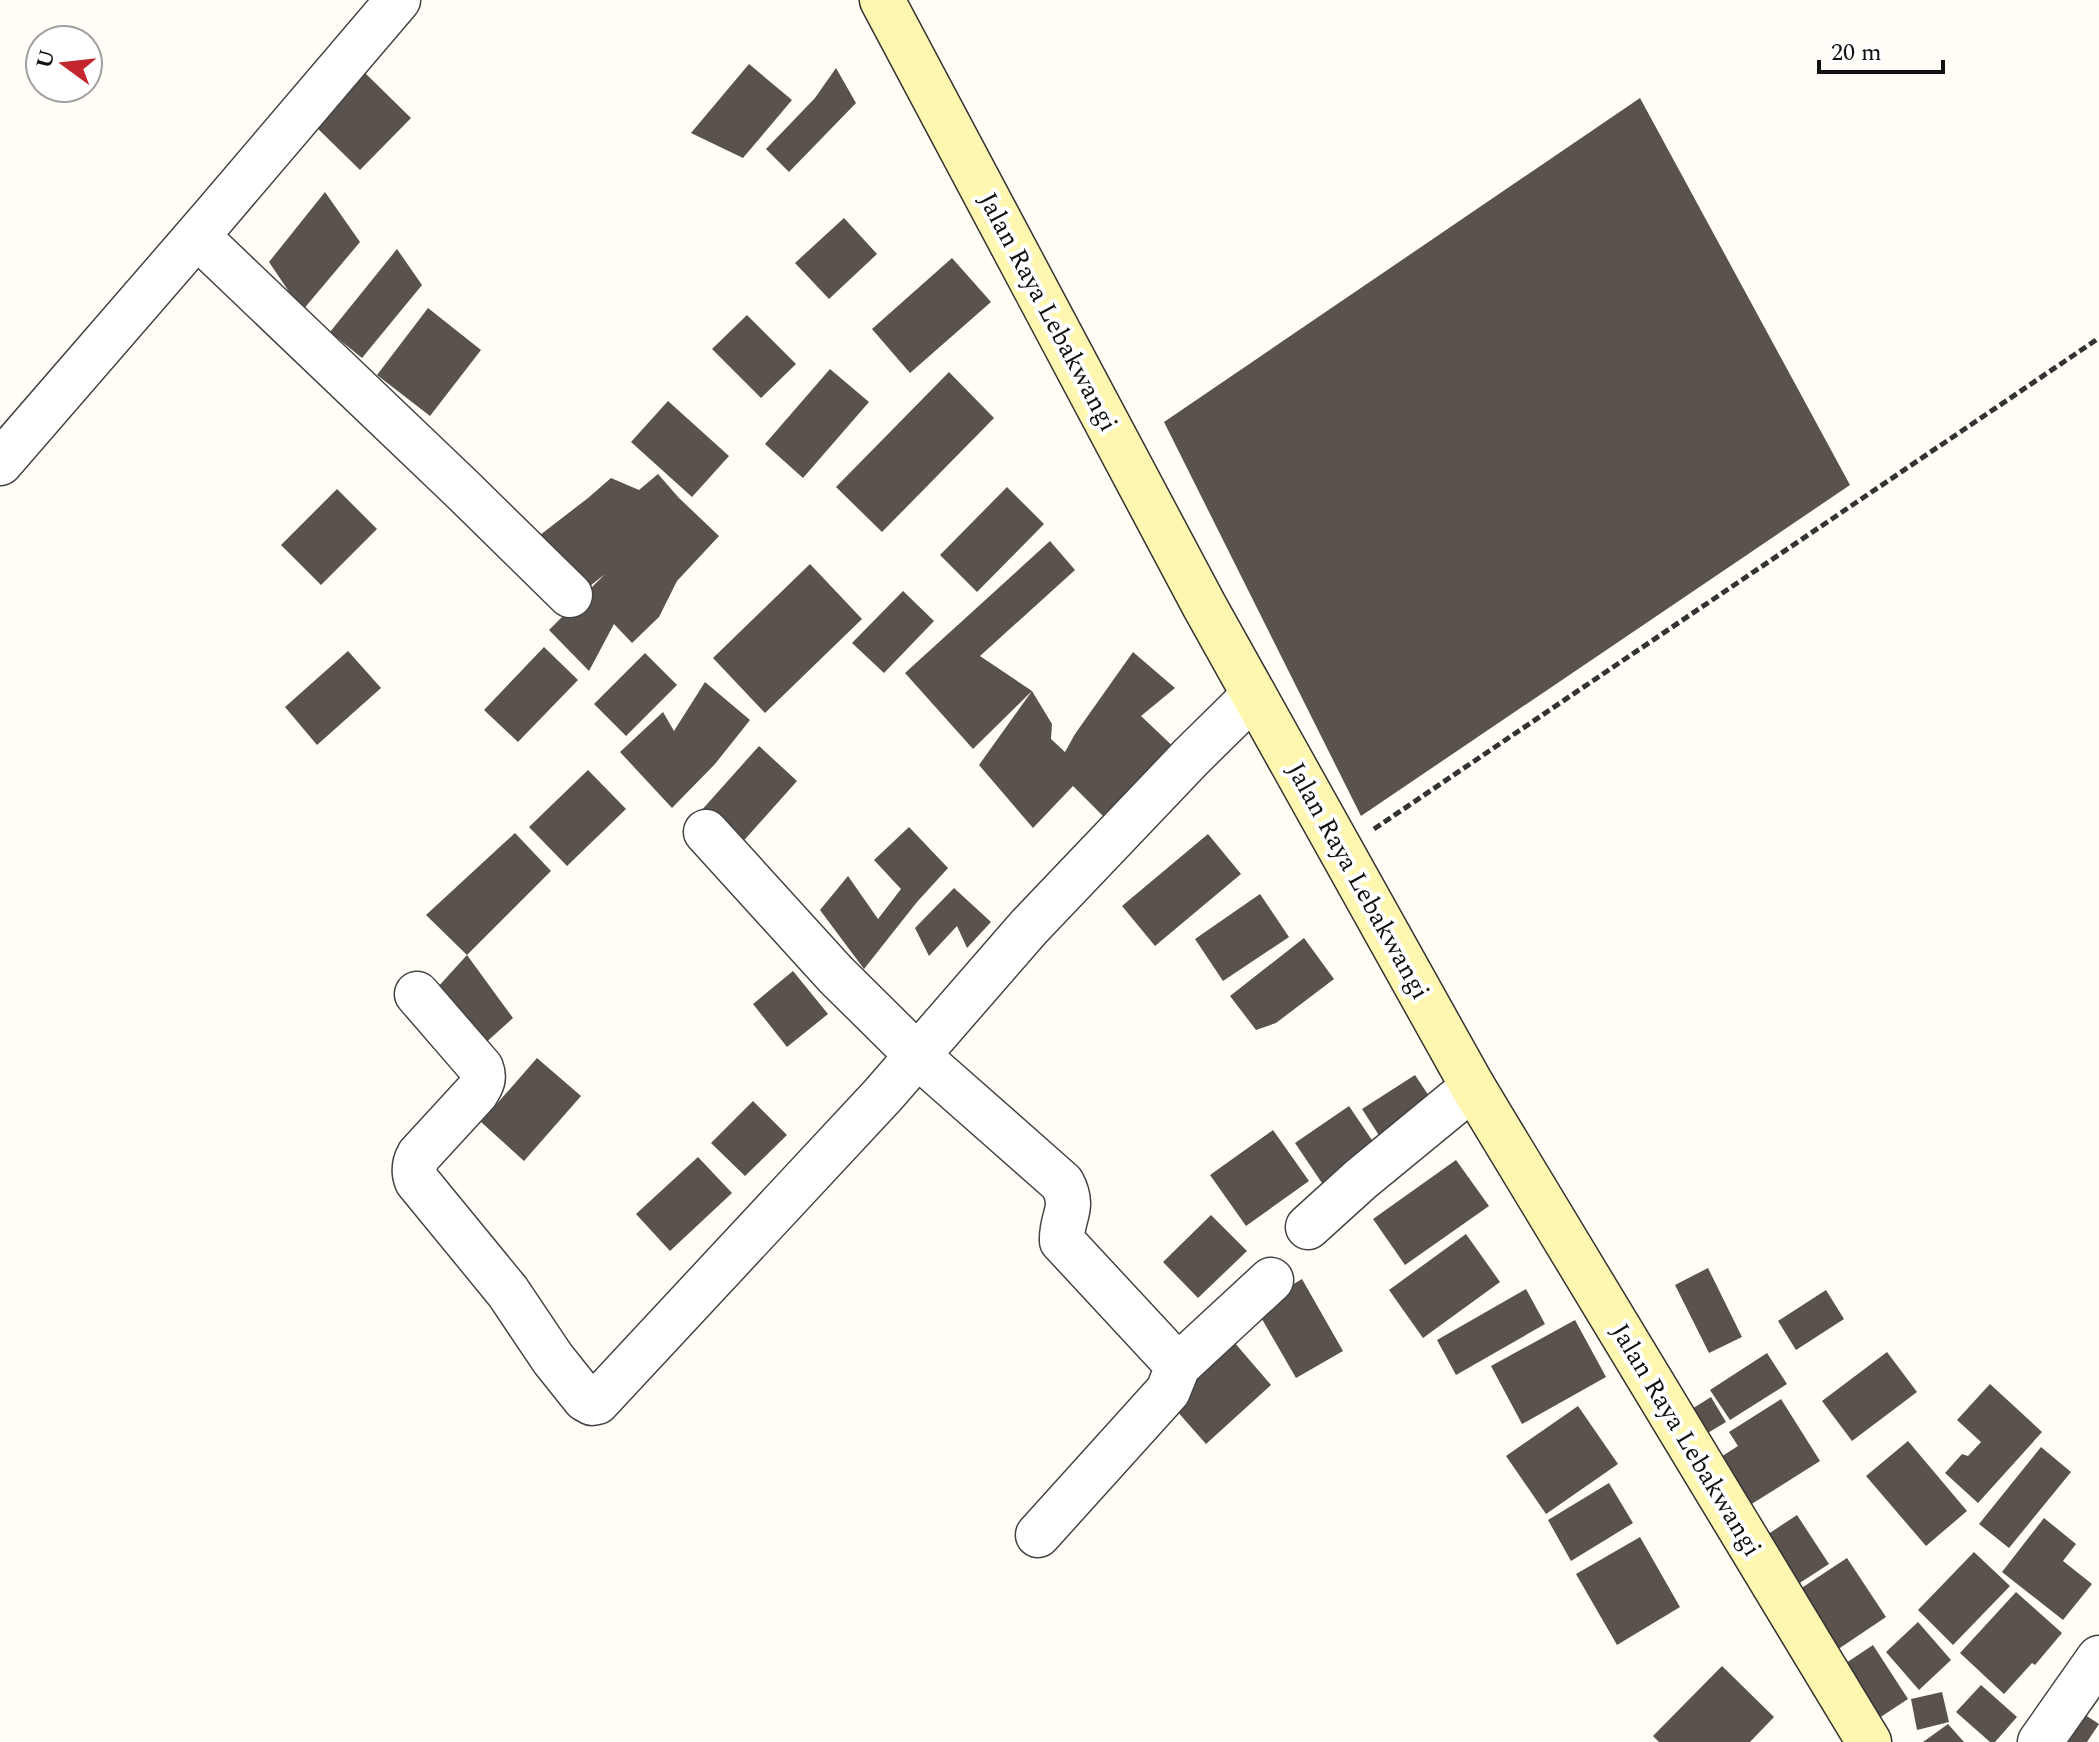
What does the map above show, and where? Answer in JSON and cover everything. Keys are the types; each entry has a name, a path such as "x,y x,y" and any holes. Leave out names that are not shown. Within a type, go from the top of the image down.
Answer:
{"main road":[{"name":"Jalan Raya Lebakwangi","path":"882,0 1205,607 1473,1087 1869,1742"}],"street":[{"path":"0,463 398,0"},
{"path":"197,236 570,595"},
{"path":"417,994 484,1075 476,1093 419,1155 414,1163 417,1181 508,1292 585,1399 597,1402 918,1056 1029,927 1254,695"},
{"path":"706,832 836,975 918,1056 1062,1183 1068,1194 1069,1207 1062,1241 1178,1366"},
{"path":"1308,1227 1473,1087"},
{"path":"1038,1535 1168,1391 1178,1366 1271,1280"},
{"path":"2040,1742 2099,1658"}],"path":[{"path":"1341,852 2099,338"}],"building":[{"path":"749,64 792,100 743,158 691,133"},
{"path":"836,68 856,103 789,172 766,149 815,98"},
{"path":"363,71 411,118 360,170 312,123"},
{"path":"1640,98 1850,485 1361,816 1164,422"},
{"path":"325,192 360,242 302,311 269,262"},
{"path":"844,218 877,254 829,299 795,263"},
{"path":"397,249 422,285 362,358 330,332"},
{"path":"952,258 991,302 910,373 872,329"},
{"path":"428,308 481,350 430,416 377,375"},
{"path":"747,315 796,364 761,398 712,349"},
{"path":"830,369 869,402 803,478 765,444"},
{"path":"949,372 994,418 882,532 836,487"},
{"path":"668,401 729,456 692,497 631,442"},
{"path":"658,474 719,536 677,581 659,617 632,643 614,624 589,671 549,630 605,574 580,594 531,542 611,478 639,490"},
{"path":"1007,487 1044,524 977,592 940,555"},
{"path":"337,489 377,529 321,585 281,545"},
{"path":"1050,541 1075,570 980,656 1032,691 973,749 905,673"},
{"path":"810,564 862,619 765,713 713,658"},
{"path":"903,591 934,621 884,673 852,643"},
{"path":"544,647 578,680 518,742 484,710"},
{"path":"348,651 381,688 317,745 285,707"},
{"path":"1133,652 1175,688 1141,716 1180,753 1111,824 1073,786 1033,828 979,765 1032,691 1052,724 1051,739 1065,752"},
{"path":"645,653 677,685 626,736 594,704"},
{"path":"705,682 750,720 715,764 672,808 620,752 663,712 674,731"},
{"path":"759,746 797,781 738,847 700,812"},
{"path":"588,770 626,809 567,866 529,827"},
{"path":"909,827 948,868 864,969 820,910 848,876 878,919 901,889 874,860"},
{"path":"515,833 551,871 467,955 426,915"},
{"path":"1208,834 1241,874 1155,946 1122,906"},
{"path":"954,888 991,922 967,948 957,926 929,956 915,928"},
{"path":"1260,894 1289,937 1223,981 1195,939"},
{"path":"1304,938 1334,979 1276,1023 1256,1030 1230,996"},
{"path":"467,955 513,1018 472,1055 427,999"},
{"path":"793,971 828,1014 787,1047 753,1004"},
{"path":"537,1058 581,1096 524,1161 481,1122"},
{"path":"1415,1075 1435,1105 1382,1140 1362,1109"},
{"path":"753,1101 787,1135 745,1176 711,1143"},
{"path":"1349,1106 1378,1149 1324,1186 1295,1143"},
{"path":"1273,1130 1309,1181 1246,1226 1210,1175"},
{"path":"698,1157 732,1193 670,1251 636,1214"},
{"path":"1456,1160 1489,1206 1405,1265 1373,1219"},
{"path":"1211,1215 1247,1251 1198,1298 1163,1262"},
{"path":"1466,1234 1500,1282 1423,1338 1389,1290"},
{"path":"1708,1268 1742,1337 1709,1353 1675,1285"},
{"path":"1302,1279 1343,1351 1296,1378 1255,1307"},
{"path":"1526,1289 1545,1324 1456,1375 1437,1340"},
{"path":"1826,1290 1844,1319 1796,1350 1778,1321"},
{"path":"1575,1320 1606,1377 1522,1424 1491,1366"},
{"path":"1234,1342 1271,1385 1206,1444 1168,1401"},
{"path":"1887,1352 1917,1392 1852,1441 1822,1401"},
{"path":"1767,1353 1787,1384 1730,1420 1710,1390"},
{"path":"1990,1384 2042,1432 1978,1503 1945,1473 1962,1454 1968,1456 1981,1442 1957,1420"},
{"path":"1711,1397 1726,1422 1686,1446 1671,1422"},
{"path":"1781,1399 1820,1461 1742,1510 1713,1462 1738,1446 1729,1432"},
{"path":"1578,1406 1618,1464 1546,1514 1506,1456"},
{"path":"1908,1441 1967,1511 1926,1546 1866,1476"},
{"path":"2041,1447 2071,1472 2009,1548 1979,1524"},
{"path":"1609,1483 1633,1523 1571,1561 1548,1520"},
{"path":"1797,1515 1829,1564 1775,1599 1744,1550"},
{"path":"2044,1518 2076,1544 2063,1561 2092,1584 2063,1620 2002,1572"},
{"path":"1640,1537 1680,1607 1617,1645 1576,1574"},
{"path":"1974,1552 2010,1586 1953,1645 1918,1610"},
{"path":"1847,1558 1886,1617 1825,1658 1800,1589"},
{"path":"2016,1592 2062,1633 2035,1665 2032,1663 2004,1694 1960,1653"},
{"path":"1918,1622 1951,1660 1919,1690 1886,1652"},
{"path":"1873,1645 1908,1699 1867,1726 1831,1673"},
{"path":"1722,1666 1774,1717 1750,1742 1659,1742 1653,1736"},
{"path":"1981,1685 2017,1717 1995,1742 1990,1742 1956,1712"},
{"path":"1942,1692 1949,1722 1917,1730 1911,1699"},
{"path":"2070,1705 2099,1724 2087,1742 2045,1742"},
{"path":"1948,1724 1964,1742 1923,1742"}]}
